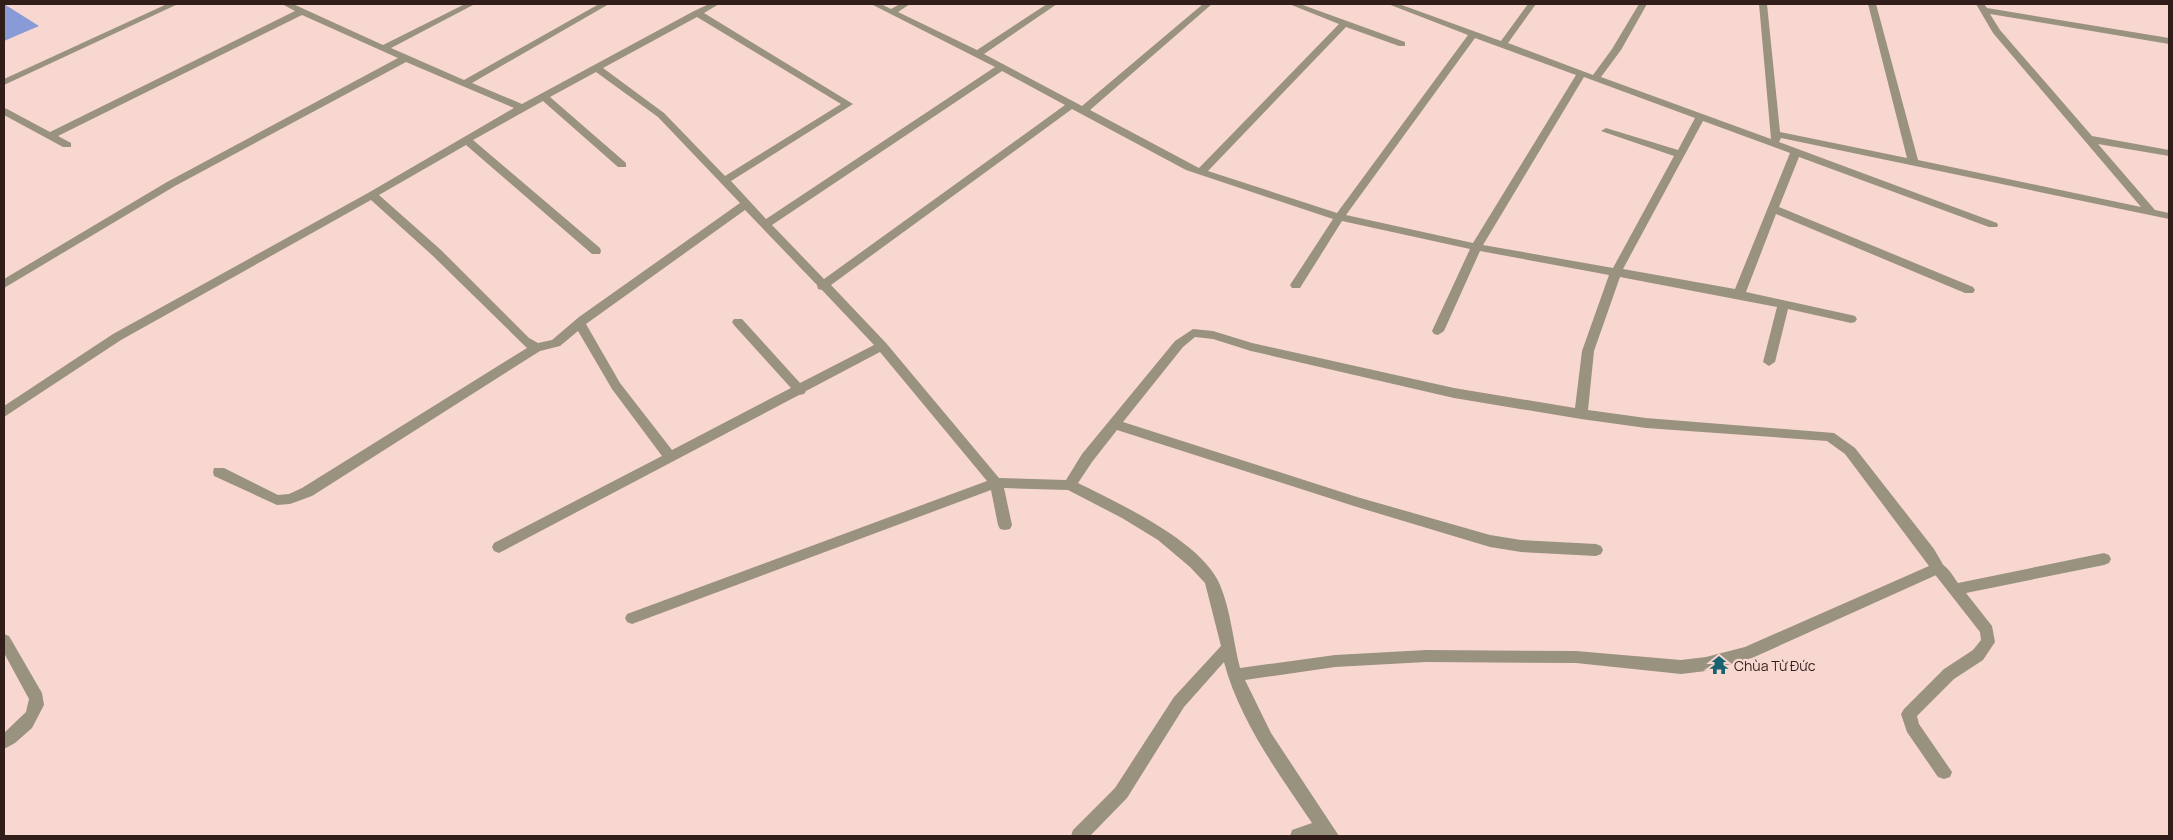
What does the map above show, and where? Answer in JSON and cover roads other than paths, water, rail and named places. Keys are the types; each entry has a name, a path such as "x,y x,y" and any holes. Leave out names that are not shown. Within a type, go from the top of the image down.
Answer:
{"street":[{"path":"4,82 174,4"},
{"path":"286,4 463,84 522,108"},
{"path":"384,48 471,4"},
{"path":"463,84 605,4"},
{"path":"4,412 117,337 468,141 543,96 715,4"},
{"path":"875,4 977,54 1168,156 1202,172 1339,217 1476,247 1739,294 1850,319"},
{"path":"892,12 906,4"},
{"path":"977,54 1053,4"},
{"path":"1084,110 1208,4"},
{"path":"1293,4 1402,44"},
{"path":"1392,4 1412,7 1472,34 1700,118 1776,139 1913,162 2169,216"},
{"path":"1502,45 1532,4"},
{"path":"1595,79 1616,50 1643,4"},
{"path":"1763,4 1776,139"},
{"path":"1872,4 1913,162"},
{"path":"1981,7 1996,30 2151,212"},
{"path":"1981,7 2169,41"},
{"path":"52,135 302,11"},
{"path":"697,13 848,104 724,181"},
{"path":"1202,172 1344,24"},
{"path":"1296,285 1339,217 1472,34"},
{"path":"4,284 171,184 406,58"},
{"path":"596,68 661,115 766,224 822,286 882,346 996,483 1004,525"},
{"path":"766,224 1002,68"},
{"path":"1438,331 1476,247 1582,74"},
{"path":"543,96 622,165"},
{"path":"822,286 1072,104"},
{"path":"4,111 52,135 67,145"},
{"path":"1581,414 1588,351 1616,272 1700,118"},
{"path":"1606,131 1680,154"},
{"path":"1776,139 1796,152 1994,225"},
{"path":"2089,139 2169,153"},
{"path":"468,141 596,250"},
{"path":"1739,294 1796,152"},
{"path":"372,195 437,253 525,341 536,348"},
{"path":"219,472 277,500 290,499 307,492 536,348 556,344 580,324 746,204"},
{"path":"1772,208 1969,290"},
{"path":"1769,362 1784,303"},
{"path":"738,322 800,391"},
{"path":"580,324 616,386 670,458"},
{"path":"1070,485 1114,424 1179,344 1193,334 1214,335 1260,349 1454,393 1581,414 1646,423 1830,436 1850,451 1987,630 1988,642 1978,655 1949,674 1909,714 1912,727 1944,772"},
{"path":"499,547 800,391 882,346"},
{"path":"1114,424 1357,502 1490,541 1521,546 1596,550"},
{"path":"632,618 996,483 1070,485 1148,524 1191,560 1212,581 1227,649 1235,675 1261,730 1328,831 1298,836"},
{"path":"1957,589 2104,559"},
{"path":"1235,675 1335,661 1426,656 1576,657 1681,667 1706,664 1754,650 1938,568"},
{"path":"4,640 37,698 38,705 27,722 4,742"},
{"path":"1079,836 1121,793 1179,702 1227,649"}],"place":[{"name":"Chùa Từ Đức","path":"1719,665"}]}
